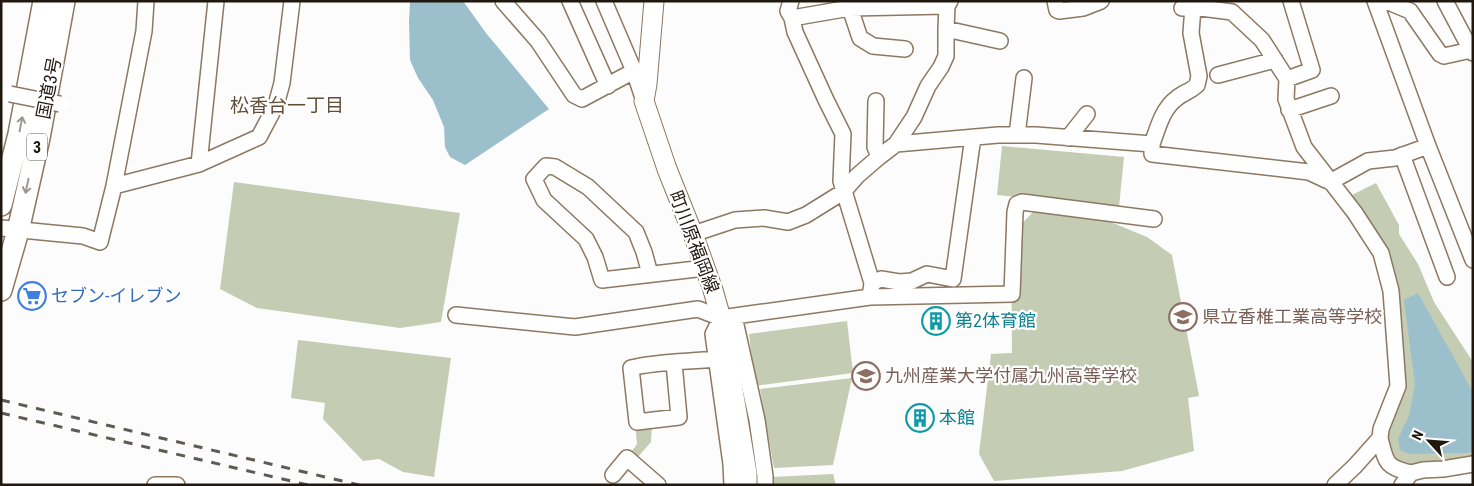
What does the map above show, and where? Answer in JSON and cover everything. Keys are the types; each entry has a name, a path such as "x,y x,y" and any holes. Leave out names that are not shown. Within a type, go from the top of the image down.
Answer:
{"highway":[{"name":"国道3号","path":"3,192 19,134 44,1"},
{"name":"国道3号","path":"1,290 10,230 39,138 64,1"}],"main road":[{"name":"町川原福岡線","path":"658,3 644,101 667,169 727,317 747,485"}],"street":[{"path":"10,230 83,236 100,242 114,186 144,31 146,1"},
{"path":"199,164 216,1"},
{"path":"114,186 199,164 259,137 276,105 282,83 292,1"},
{"path":"503,1 538,40 574,95 582,99 634,71"},
{"path":"570,1 608,86"},
{"path":"604,1 634,71 644,101"},
{"path":"791,1 788,11 792,18 795,32 843,134 841,181 871,290"},
{"path":"1055,1 1057,10 1059,10 1082,8 1101,1"},
{"path":"1288,79 1312,70 1291,1"},
{"path":"1376,1 1428,146 1473,260"},
{"path":"1386,1 1410,11 1440,54 1444,56 1472,52 1444,1"},
{"path":"693,234 735,220 764,218 788,222 806,215 843,192 857,176 896,144 914,117 928,86 942,67 946,56 946,29 949,4 909,4 850,8 792,18"},
{"path":"1330,182 1309,172 1152,154 1152,144 1168,106 1197,85 1199,76 1191,33 1190,5 1232,12 1262,40 1288,79 1286,99 1304,146 1355,213 1381,253 1392,291 1398,386 1381,429 1380,438 1388,464 1407,479 1423,470 1443,470 1473,464"},
{"path":"850,8 860,38 873,46 905,49"},
{"path":"946,29 1000,41"},
{"path":"1218,75 1275,60"},
{"path":"1017,135 1024,78"},
{"path":"10,94 60,104"},
{"path":"1289,110 1330,96"},
{"path":"876,101 875,147 878,157"},
{"path":"1068,138 1087,114"},
{"path":"896,144 1017,135 1152,144"},
{"path":"871,290 881,279 900,282 912,281 927,274 953,279 973,137"},
{"path":"1330,182 1368,161 1395,158 1428,146"},
{"path":"1402,156 1447,277"},
{"path":"650,274 636,232 588,187 555,167 546,166 534,179 544,200 586,239 595,257 602,280 706,268"},
{"path":"456,315 575,327 698,309 727,317 871,290 1012,294 1015,212 1017,204 1022,202 1154,219"},
{"path":"727,317 713,334 731,464 732,485"},
{"path":"727,317 757,420 766,476 765,485"},
{"path":"674,363 679,417 637,422 631,368 654,363 716,359"},
{"path":"1335,485 1380,438"},
{"path":"613,475 627,458 658,485"},
{"path":"155,485 177,485"}],"green space":[{"path":"1002,146 1124,157 1119,207 997,195"},
{"path":"234,182 460,213 441,322 400,328 257,308 220,289"},
{"path":"1376,183 1399,225 1399,234 1418,264 1434,302 1473,362 1473,462 1408,468 1398,465 1389,455 1387,433 1390,423 1393,280 1350,196"},
{"path":"1033,212 1108,221 1147,237 1172,255 1199,396 1188,398 1194,451 1122,471 994,481 979,454 991,354 1012,353 1011,235"},
{"path":"847,321 853,373 755,386 749,334"},
{"path":"298,340 451,358 434,477 403,472 379,459 363,461 323,419 325,403 291,398"},
{"path":"852,378 833,465 774,468 760,389"},
{"path":"635,422 652,423 651,442 637,458 630,454 637,444"},
{"path":"833,474 836,485 773,485 772,477"}],"water":[{"path":"410,1 463,1 486,33 549,109 465,165 450,157 445,147 444,127 433,100 418,78 410,60"},
{"path":"1418,293 1473,392 1473,451 1467,453 1409,454 1400,450 1398,439 1409,416 1415,385 1404,300"}],"railway":[{"path":"1,400 359,485"},
{"path":"1,413 308,485"}],"place":[{"name":"セブン-イレブン","path":"32,296"},
{"name":"県立香椎工業高等学校","path":"1183,317"},
{"name":"第2体育館","path":"936,321"},
{"name":"九州産業大学付属九州高等学校","path":"866,376"},
{"name":"本館","path":"920,418"}],"district":[{"name":"松香台一丁目","path":"287,105"}]}
